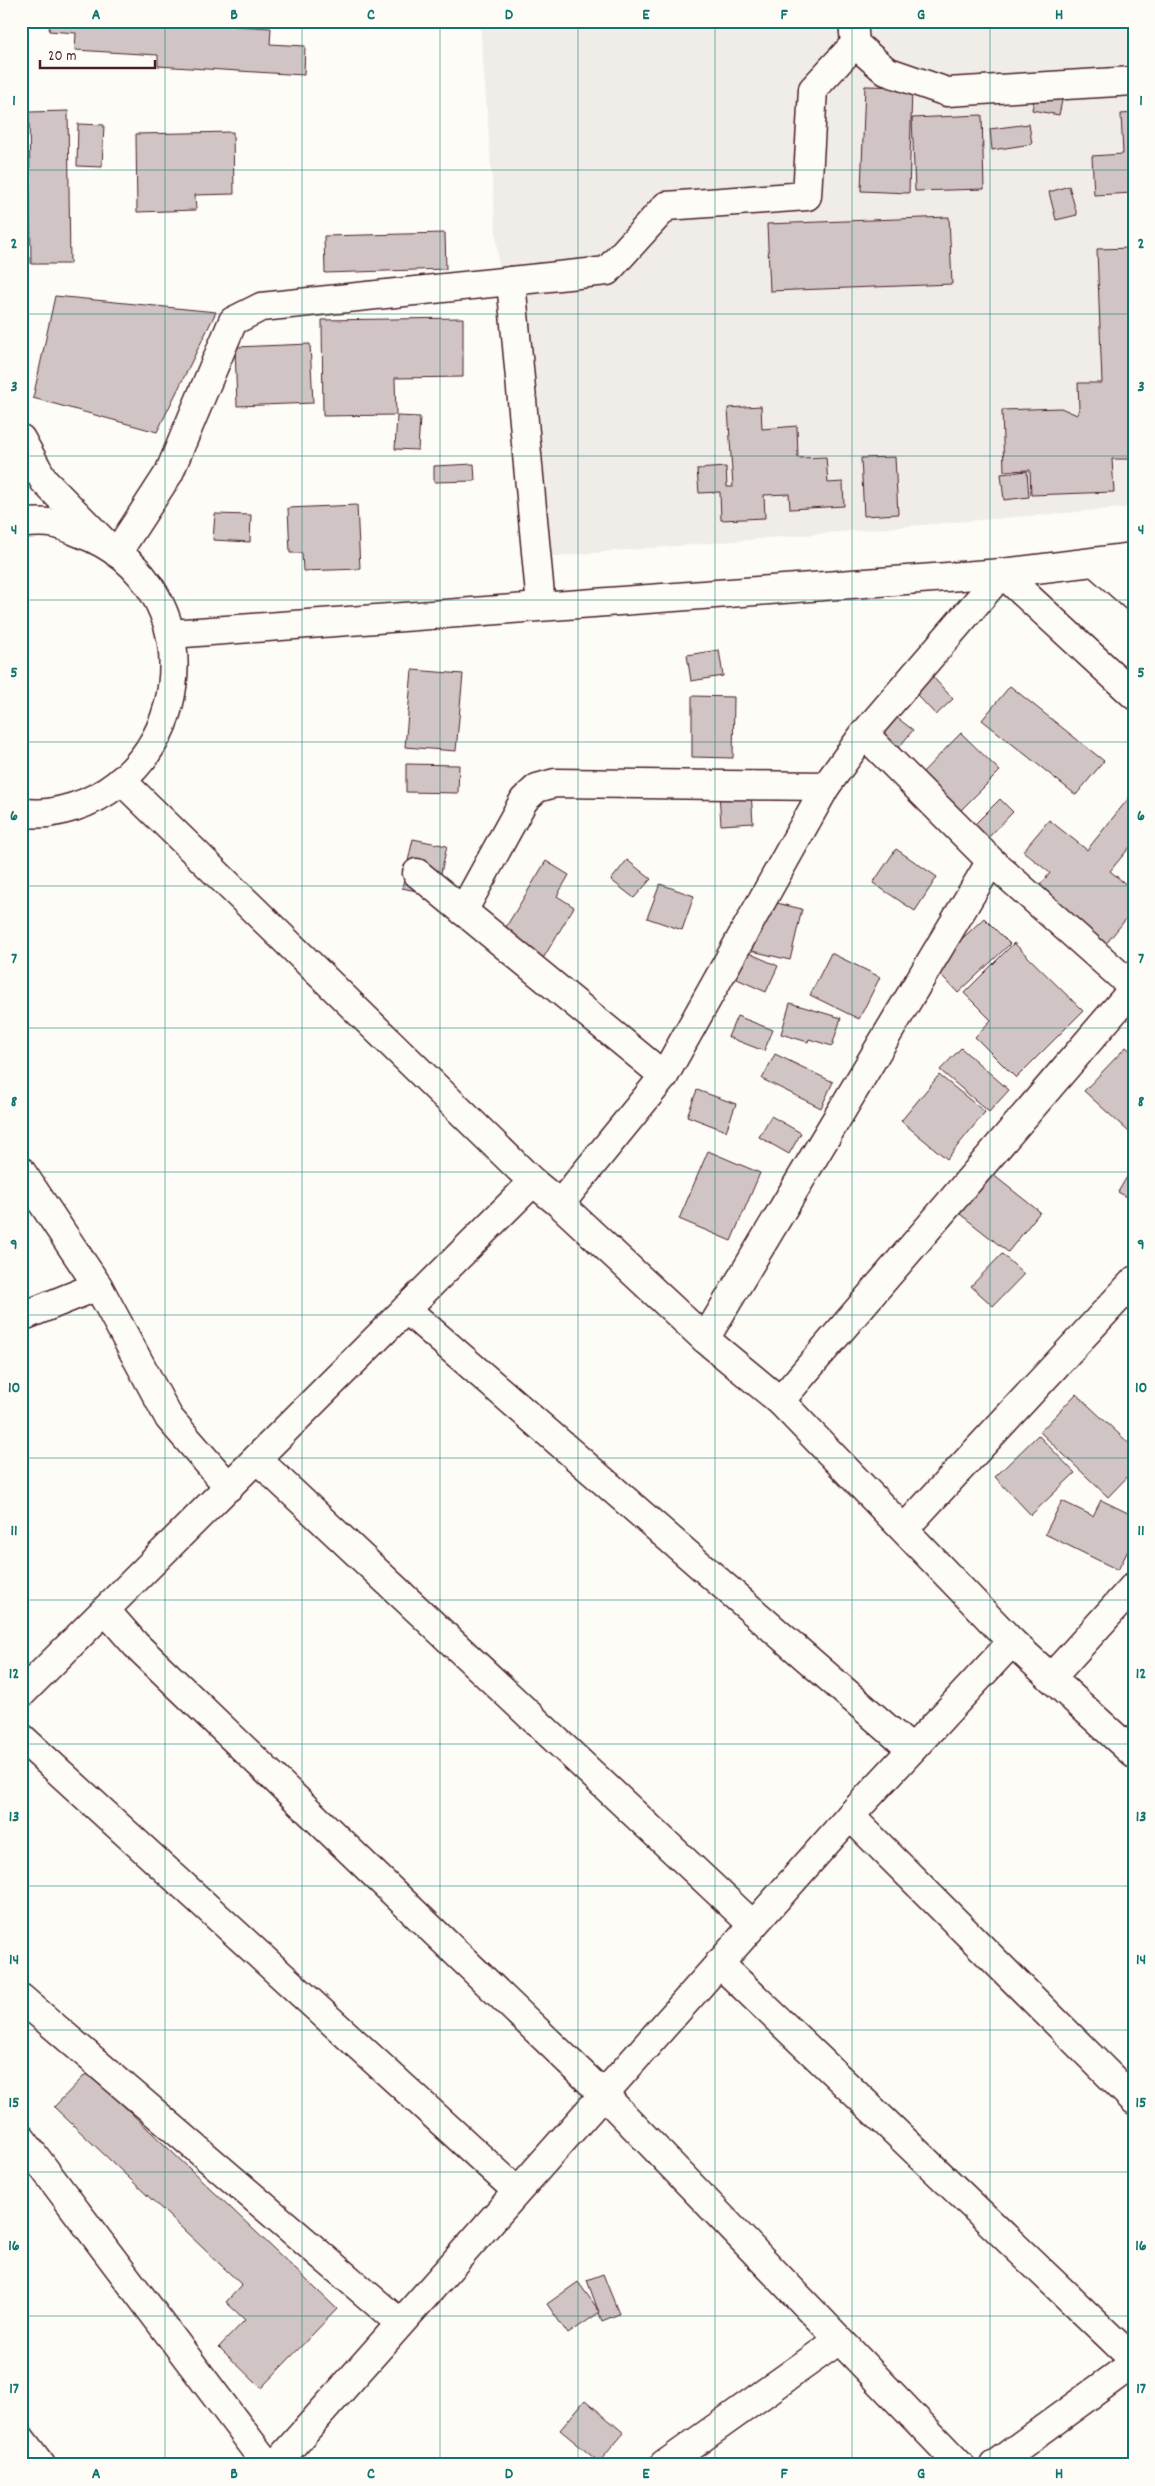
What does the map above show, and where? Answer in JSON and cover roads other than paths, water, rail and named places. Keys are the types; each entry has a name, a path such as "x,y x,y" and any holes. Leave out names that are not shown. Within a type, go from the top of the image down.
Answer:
{"main road":[{"path":"110,547 169,473 233,321 261,307 607,271 666,206 807,196 813,89 854,33 886,72 947,92 1134,81"},
{"path":"511,281 541,606"},
{"path":"21,439 44,481 110,547 134,566 157,597 171,634 175,674 167,714 149,751 122,781 87,802 47,813 21,813"},
{"path":"21,523 55,524 110,547"},
{"path":"171,634 1002,572 1134,557"},
{"path":"1095,562 1134,597"},
{"path":"1002,572 1134,695"},
{"path":"560,1204 664,1076 826,786 864,734 1002,572"},
{"path":"780,1401 1134,988 991,861 864,734"},
{"path":"122,781 533,1182 560,1204 705,1339 780,1401 1012,1642 1134,1754"},
{"path":"464,911 524,800 537,788 555,783 826,786"},
{"path":"705,1339 991,861"},
{"path":"417,873 664,1076"},
{"path":"21,1171 98,1286 169,1418 229,1488"},
{"path":"21,1694 533,1182"},
{"path":"904,1530 1134,1281"},
{"path":"21,1317 98,1286"},
{"path":"406,1308 911,1749"},
{"path":"257,1459 753,1925"},
{"path":"1051,1678 1134,1586"},
{"path":"106,1611 136,1645 603,2094 960,2465"},
{"path":"274,2465 850,1816 1012,1642"},
{"path":"21,1737 518,2191"},
{"path":"850,1816 1134,2100"},
{"path":"719,1963 1134,2361 994,2465"},
{"path":"21,1998 400,2323"},
{"path":"21,2138 268,2465"},
{"path":"664,2465 839,2340"},
{"path":"21,2439 41,2465"}]}
